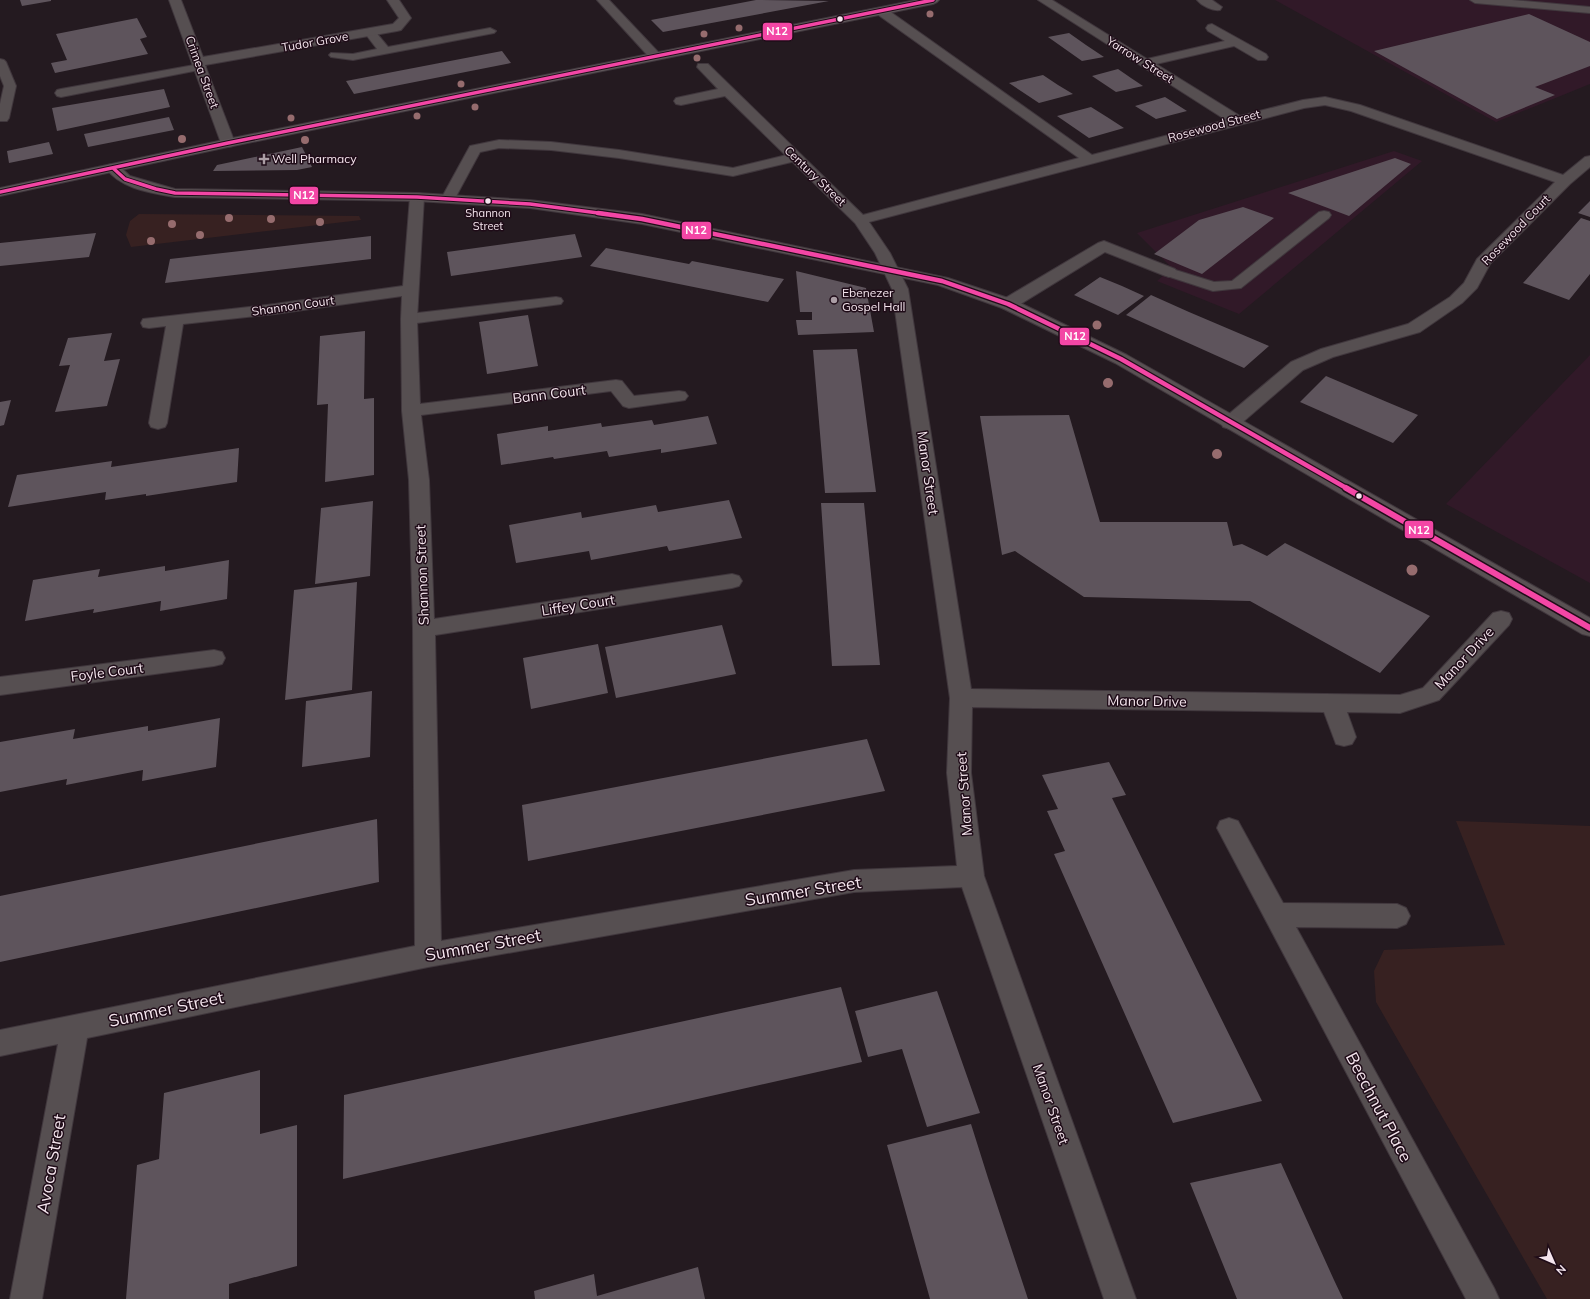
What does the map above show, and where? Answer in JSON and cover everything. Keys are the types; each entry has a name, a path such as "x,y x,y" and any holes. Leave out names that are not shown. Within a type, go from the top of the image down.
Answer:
{"main road":[{"path":"0,192 228,143 932,0"},
{"path":"113,168 125,179 156,189 175,193 417,197 530,204 642,219 942,281 1008,304 1121,359 1230,423 1590,628"}],"street":[{"name":"Crimea Street","path":"175,0 228,143"},
{"name":"Tudor Grove","path":"199,65 397,27 405,18 393,0"},
{"path":"603,0 655,56"},
{"name":"Yarrow Street","path":"1044,0 1236,120"},
{"path":"881,11 1089,159"},
{"path":"1212,28 1262,57"},
{"path":"1146,63 1236,42"},
{"name":"Century Street","path":"703,68 860,220 879,244 893,270"},
{"path":"681,101 728,91"},
{"name":"Rosewood Street","path":"860,220 1236,120 1303,104 1325,101 1355,108 1564,181"},
{"name":"Rosewood Court","path":"1230,423 1297,366 1327,352 1414,328 1456,300 1471,285 1483,262 1564,181 1590,160"},
{"name":"Shannon Street","path":"417,197 409,319 411,411 419,480 424,629 428,955"},
{"path":"1008,304 1104,246 1169,272"},
{"name":"Manor Street","path":"893,270 902,297 961,698 959,773 971,876 1120,1299"},
{"name":"Shannon Court","path":"149,323 411,290"},
{"path":"158,423 175,320"},
{"name":"Bann Court","path":"411,411 616,385 629,402 679,396"},
{"name":"Liffey Court","path":"424,629 732,581"},
{"name":"Manor Drive","path":"961,698 1400,704 1431,694 1500,619"},
{"name":"Foyle Court","path":"0,686 214,658"},
{"path":"1333,704 1344,737"},
{"name":"Beechnut Place","path":"1229,828 1483,1299"},
{"name":"Summer Street","path":"0,1043 428,955 854,881 971,876"},
{"path":"1276,915 1397,916"},
{"name":"Avoca Street","path":"26,1299 75,1028"}],"lane":[{"path":"1475,0 1590,10"},
{"path":"370,32 385,51"},
{"path":"335,55 353,57 490,32"},
{"path":"0,64 10,86 3,118"},
{"path":"61,92 199,65"},
{"path":"448,199 475,149 499,144 551,146 619,154 734,172 795,157"},
{"path":"1169,272 1213,287 1236,285 1324,215"},
{"path":"409,319 556,301"}],"shaded area":[{"path":"1275,0 1590,0 1590,84 1496,122"},
{"path":"1394,151 1422,161 1239,314 1157,281 1172,268 1137,233"},
{"path":"139,214 359,216 361,220 131,247 126,235 130,221"},
{"path":"1590,355 1590,583 1446,504"},
{"path":"1456,821 1590,826 1590,1299 1547,1299 1376,1002 1374,971 1384,950 1505,945"}],"building":[{"path":"20,0 51,0 51,1 22,6"},
{"path":"756,0 829,1 663,32 651,20"},
{"path":"1529,14 1590,42 1590,66 1535,87 1555,95 1497,119 1374,51"},
{"path":"137,18 147,37 140,39 148,54 55,73 51,63 67,60 56,34"},
{"path":"1069,33 1104,57 1082,61 1048,37"},
{"path":"502,51 511,63 354,94 346,81"},
{"path":"1118,69 1143,86 1116,92 1092,76"},
{"path":"1043,75 1073,94 1039,103 1009,83"},
{"path":"164,89 170,107 57,131 52,108"},
{"path":"1165,97 1187,111 1156,119 1135,106"},
{"path":"1091,107 1124,128 1089,138 1057,116"},
{"path":"169,117 174,130 88,147 84,134"},
{"path":"49,142 53,154 9,163 7,151"},
{"path":"302,147 312,167 297,170 213,171 217,165"},
{"path":"1395,158 1411,164 1349,216 1288,193"},
{"path":"1590,201 1590,217 1578,213"},
{"path":"1243,207 1274,218 1202,274 1154,254 1199,220"},
{"path":"1581,218 1590,221 1590,274 1569,300 1523,283"},
{"path":"96,233 89,257 0,266 0,243"},
{"path":"575,234 582,257 451,276 447,252"},
{"path":"371,236 371,259 165,283 170,259"},
{"path":"606,248 689,264 692,261 784,279 768,302 590,266"},
{"name":"Ebenezer Gospel Hall","path":"796,271 866,288 874,332 798,335 796,320 812,320 812,312 800,312"},
{"path":"1100,277 1144,296 1118,315 1074,295"},
{"path":"1151,295 1269,346 1244,368 1126,315"},
{"path":"528,315 538,366 487,374 479,322"},
{"path":"365,331 364,399 374,398 374,475 325,482 328,404 317,405 320,336"},
{"path":"112,333 104,361 120,359 107,406 55,412 70,365 59,366 68,338"},
{"path":"857,349 876,492 825,493 813,350"},
{"path":"1326,376 1418,415 1393,443 1300,402"},
{"path":"11,400 4,425 0,426 0,402"},
{"path":"1069,415 1100,522 1227,522 1233,546 1242,544 1267,556 1285,543 1430,616 1380,673 1250,601 1084,597 1015,551 1002,555 980,416"},
{"path":"708,416 717,444 661,453 661,449 609,457 607,451 501,465 497,434 548,426 548,431 601,423 602,427 652,420 654,425"},
{"path":"239,448 237,482 146,496 146,494 105,500 106,492 8,507 17,475 112,461 111,467"},
{"path":"729,500 742,538 669,551 667,546 591,560 589,551 516,563 509,525 581,512 582,518 656,505 658,512"},
{"path":"373,501 370,576 315,584 321,508"},
{"path":"821,503 864,503 880,665 832,666"},
{"path":"229,560 227,599 160,611 161,601 93,613 94,609 25,621 33,580 100,569 98,577 165,566 165,571"},
{"path":"357,582 352,690 285,700 294,590"},
{"path":"722,625 736,674 616,698 605,647"},
{"path":"598,644 608,693 531,709 523,658"},
{"path":"372,691 370,757 302,767 306,701"},
{"path":"220,718 216,767 142,781 143,770 66,785 67,779 0,792 0,742 75,729 73,739 148,726 148,731"},
{"path":"867,739 885,791 528,861 522,805"},
{"path":"1109,762 1126,795 1112,798 1262,1101 1173,1123 1054,854 1065,851 1047,811 1058,809 1042,775"},
{"path":"377,819 379,882 0,962 0,896"},
{"path":"841,987 862,1062 343,1179 344,1095"},
{"path":"937,991 980,1113 927,1127 902,1049 868,1057 855,1011"},
{"path":"260,1070 260,1134 297,1125 297,1266 229,1284 229,1299 126,1299 137,1165 159,1159 164,1093"},
{"path":"971,1124 1028,1299 930,1299 887,1145"},
{"path":"1281,1163 1343,1299 1237,1299 1190,1183"},
{"path":"698,1267 705,1299 535,1299 534,1291 594,1274 597,1296"}],"transit line":[{"name":"N12","path":"0,192 228,143 933,0"},
{"name":"N12","path":"113,168 125,179 156,189 175,193 417,197 530,204 642,219 942,281 1008,304 1121,359 1590,628"}],"place":[{"name":"Well Pharmacy","path":"264,159"},
{"name":"Shannon Street","path":"488,201"},
{"name":"Ebenezer Gospel Hall","path":"834,300"}]}
